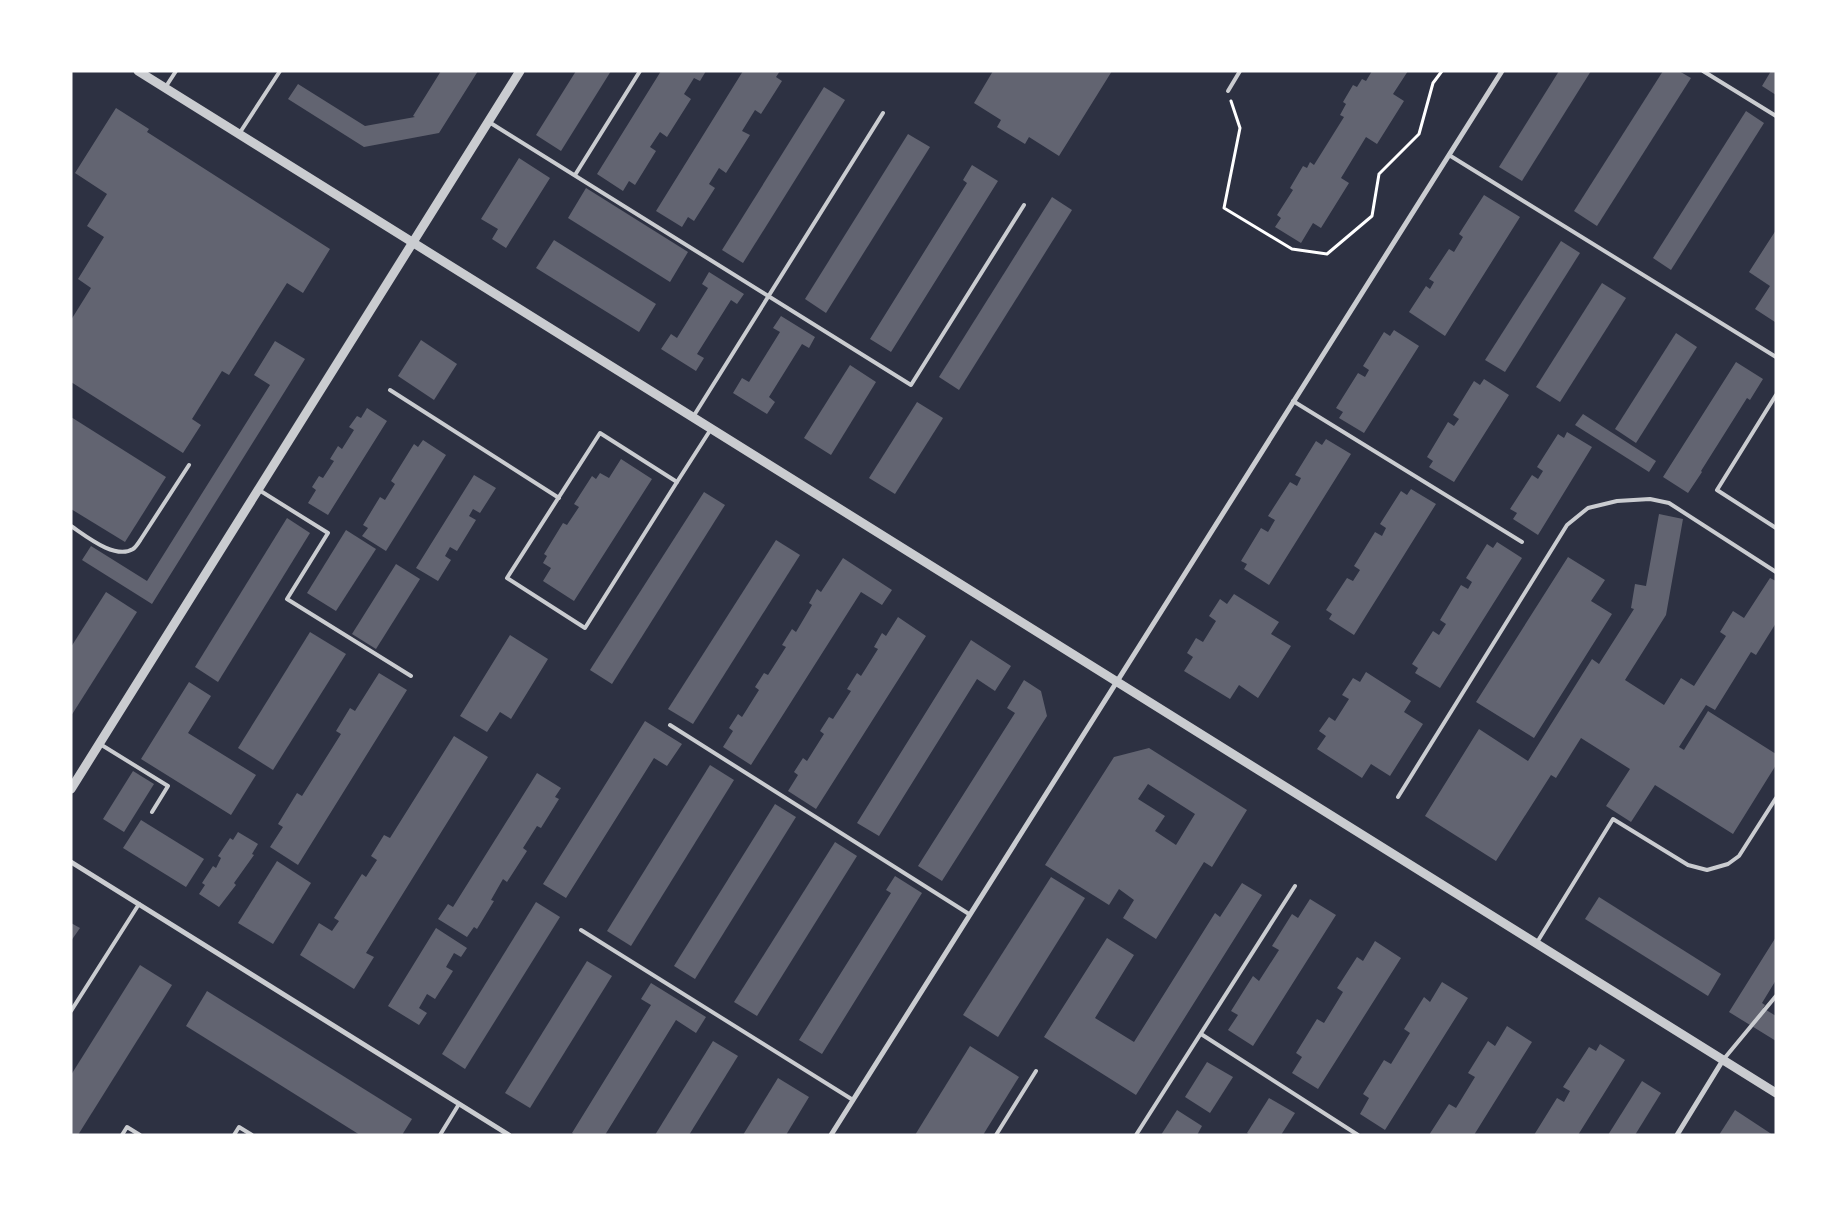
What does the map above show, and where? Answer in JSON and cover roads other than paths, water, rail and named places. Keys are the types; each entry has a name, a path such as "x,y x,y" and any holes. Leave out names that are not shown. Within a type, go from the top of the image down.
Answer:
{"street":[{"path":"138,71 1776,1093"},
{"path":"71,789 520,71"},
{"path":"831,1135 1502,71"},
{"path":"71,862 509,1135"},
{"path":"1677,1135 1723,1060"}],"lane":[{"path":"165,88 176,71"},
{"path":"239,134 280,71"},
{"path":"575,175 640,71"},
{"path":"1228,91 1240,71"},
{"path":"1703,71 1776,116"},
{"path":"693,417 883,113"},
{"path":"489,122 911,385 1024,205"},
{"path":"1449,155 1776,357"},
{"path":"390,390 559,498"},
{"path":"1776,395 1717,490 1776,528"},
{"path":"1293,401 1522,542"},
{"path":"678,482 600,433 507,578 585,628 712,429"},
{"path":"71,526 106,548 123,551 133,549 141,540 189,465"},
{"path":"258,490 328,533 287,599 411,676"},
{"path":"1398,797 1566,525 1588,508 1617,502 1650,499 1669,503 1776,572"},
{"path":"670,725 969,914"},
{"path":"100,744 168,786 152,812"},
{"path":"1536,944 1613,818 1688,865 1707,870 1728,864 1739,856 1776,798"},
{"path":"1136,1135 1295,886"},
{"path":"71,1011 139,904"},
{"path":"581,930 852,1100"},
{"path":"1723,1060 1776,996"},
{"path":"1201,1034 1358,1135"},
{"path":"996,1135 1036,1071"},
{"path":"440,1135 459,1104"},
{"path":"122,1135 127,1127 140,1135"},
{"path":"234,1135 239,1127 252,1135"}]}
